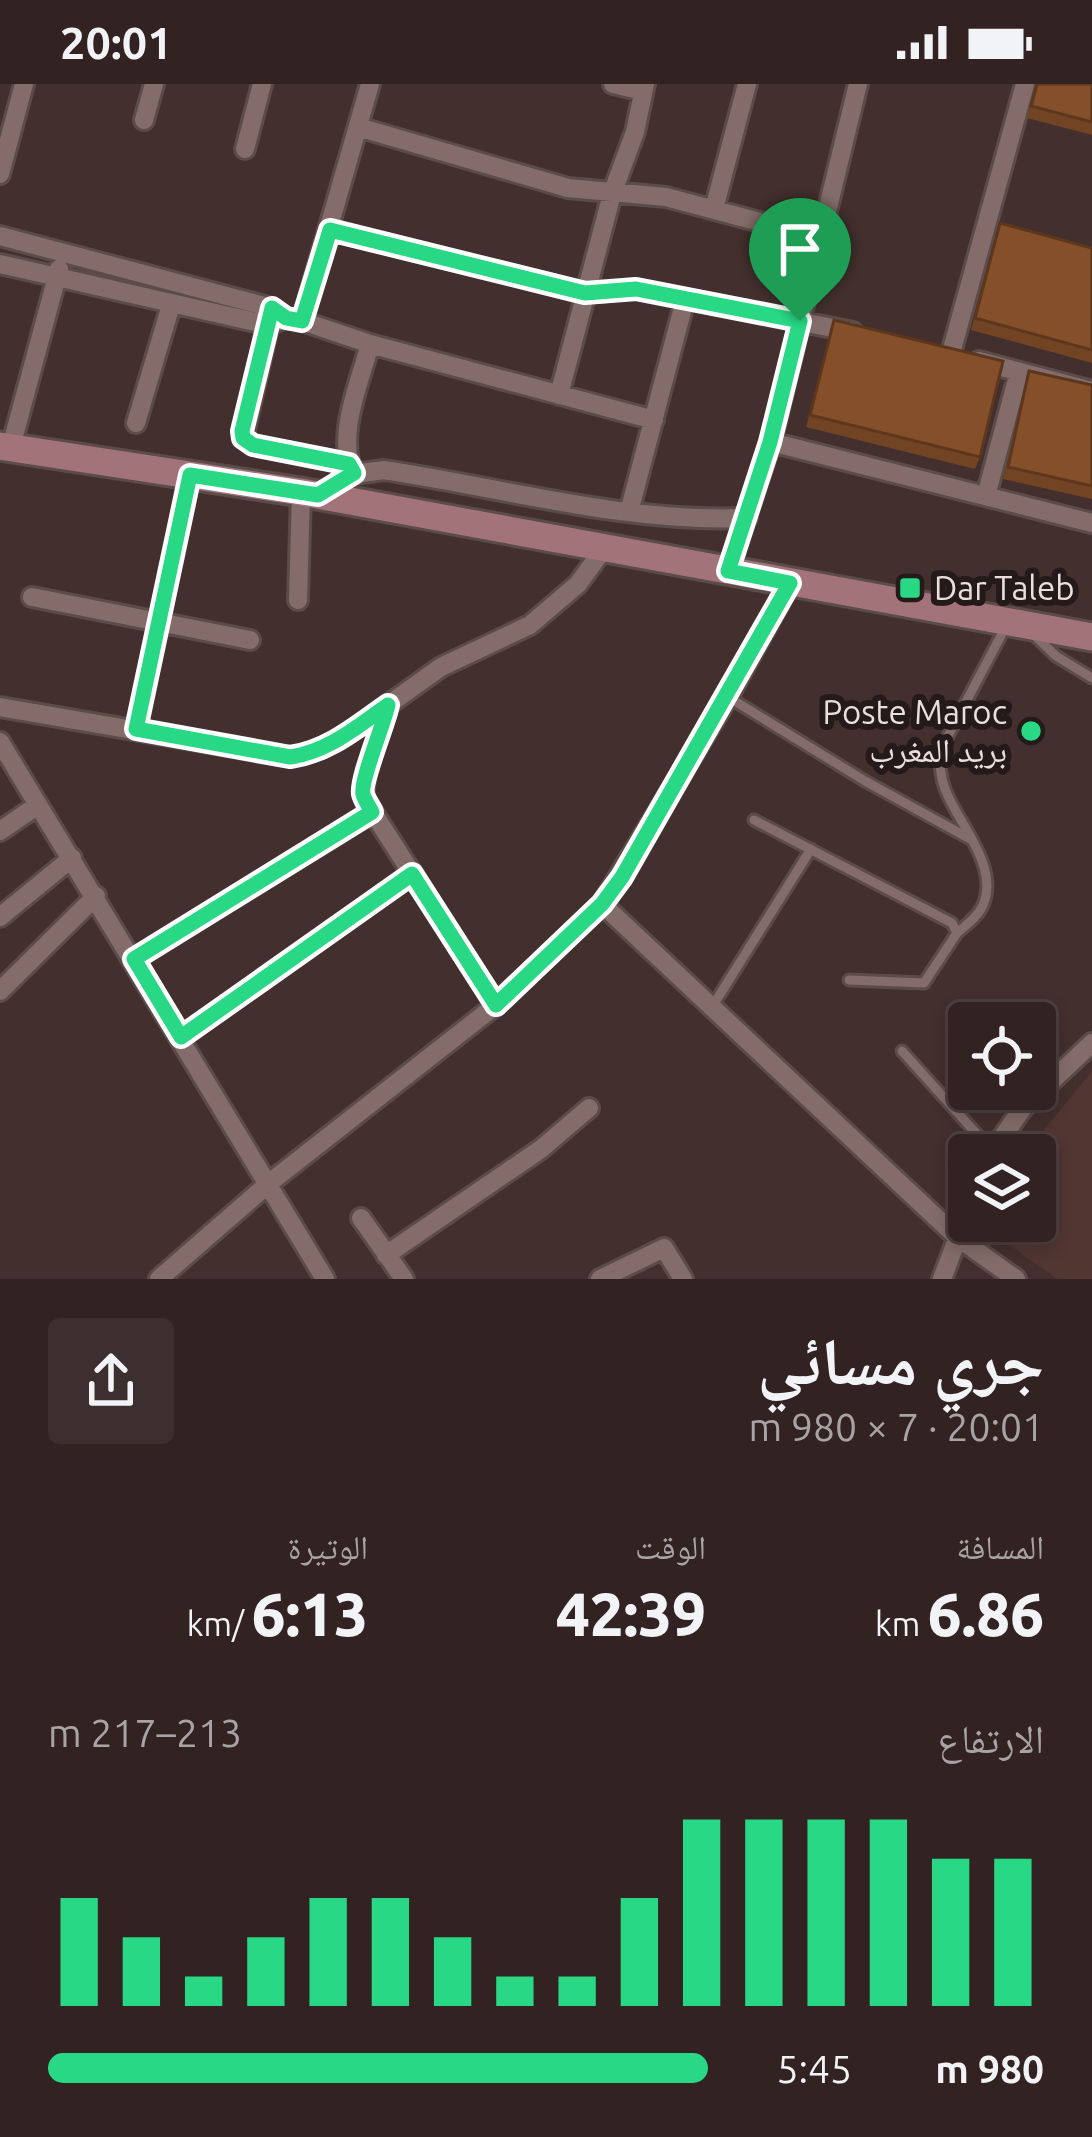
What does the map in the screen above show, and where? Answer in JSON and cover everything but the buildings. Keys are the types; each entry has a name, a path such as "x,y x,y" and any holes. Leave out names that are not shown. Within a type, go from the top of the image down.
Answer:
{"street":[{"path":"0,174 24,84"},
{"path":"145,120 154,84"},
{"path":"245,149 262,84"},
{"path":"370,84 330,230 282,318 243,438 253,445 351,469 384,470 629,512 746,518"},
{"path":"559,395 644,88 614,84"},
{"path":"714,209 747,84"},
{"path":"728,571 770,442 858,84"},
{"path":"950,353 1025,84"},
{"path":"358,127 568,188 641,193 820,238"},
{"path":"987,225 1008,231"},
{"path":"330,230 585,293 636,289 864,335"},
{"path":"0,236 370,344 654,420"},
{"path":"64,253 5,446 309,493 1092,638"},
{"path":"0,264 171,305 282,318"},
{"path":"629,512 686,300"},
{"path":"136,423 171,305"},
{"path":"351,469 348,434 370,344"},
{"path":"929,349 1092,391"},
{"path":"986,496 1019,372"},
{"path":"770,442 1092,523"},
{"path":"309,493 351,469"},
{"path":"136,729 190,475"},
{"path":"298,600 309,493"},
{"path":"0,707 290,757 306,755 338,740 441,667 530,625 578,584 605,547"},
{"path":"159,1279 268,1184 496,1005 602,904 728,697 790,583"},
{"path":"32,597 250,640"},
{"path":"388,705 362,793 496,1005"},
{"path":"0,742 325,1279"},
{"path":"0,831 38,806"},
{"path":"0,916 73,859"},
{"path":"0,991 96,896"},
{"path":"602,904 948,1229"},
{"path":"1004,1134 1022,1109 1092,1043"},
{"path":"386,1255 541,1149 589,1108"},
{"path":"361,1218 404,1279"},
{"path":"942,1279 955,1242"},
{"path":"964,1242 1016,1279"},
{"path":"600,1279 664,1248 683,1279"}],"lane":[{"path":"849,980 924,982 985,902 987,891 976,842 946,794 940,751 1017,624 1092,678"},
{"path":"728,697 976,842"},
{"path":"134,959 372,812"},
{"path":"754,820 952,923 957,933"},
{"path":"712,1007 811,849"},
{"path":"181,1037 412,874"},
{"path":"902,1051 974,1134"}],"shaded area":[{"path":"1092,1071 1092,1279 1057,1279 1005,1242 1056,1242 1056,1134 1040,1134"}],"place":[{"name":"Dar Taleb","path":"910,588"},
{"name":"Poste Maroc بريد المغرب","path":"1031,731"}],"route":[{"path":"330,230 585,293 636,289 800,321 770,442 728,571 790,583 728,697 602,904 496,1005 412,874 181,1037 134,959 372,812 362,793 364,778 381,738 388,705 338,740 290,757 136,729 190,475 318,495 354,473 349,464 253,445 242,431 272,308 286,318 302,321 330,230"}]}
